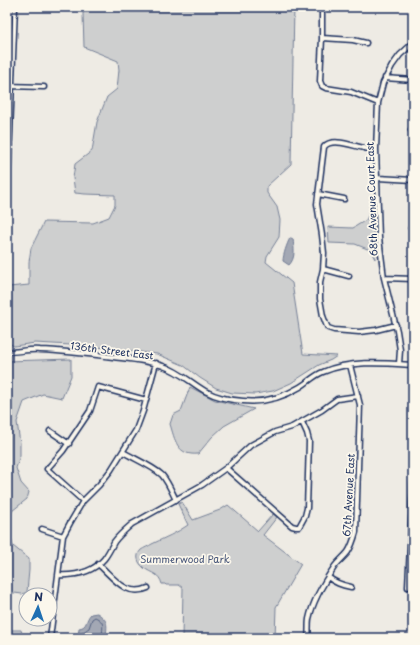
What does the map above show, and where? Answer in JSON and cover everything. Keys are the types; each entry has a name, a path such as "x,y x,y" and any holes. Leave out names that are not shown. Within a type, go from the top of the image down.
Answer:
{"street":[{"path":"7,207 9,86 15,7"},
{"path":"322,7 320,81 323,87 351,92 378,103"},
{"path":"322,38 353,40 366,43"},
{"name":"68th Avenue Court East","path":"400,364 396,325 384,278 379,238 376,149 378,103 385,78 395,60 413,43"},
{"path":"385,78 413,80"},
{"path":"9,86 44,87"},
{"path":"376,149 330,143 325,144 322,151 318,194 318,209 324,245 323,269 320,282 320,299 323,316 328,328 334,330 367,331 396,325"},
{"path":"378,178 413,180"},
{"path":"318,194 344,199"},
{"path":"323,269 349,276"},
{"path":"384,278 413,279"},
{"name":"136th Street East","path":"7,352 51,350 156,363 172,369 212,394 233,400 253,402 272,399 291,392 322,372 334,368 364,364 413,365"},
{"path":"50,638 63,536 83,501 105,478 136,430 156,363"},
{"name":"67th Avenue East","path":"308,638 312,609 323,584 336,564 348,552 353,543 356,532 360,405 350,365"},
{"path":"83,501 47,469 63,451 90,411 98,387 146,400"},
{"path":"58,575 78,575 98,564 107,554 118,537 137,521 202,485 226,468 251,445 275,432 292,427 302,422 337,399 358,396"},
{"path":"226,468 292,526 299,527 305,516 307,508 309,440 302,422"},
{"path":"50,431 68,444"},
{"path":"123,452 162,475 176,500"},
{"path":"408,587 413,483"},
{"path":"42,530 63,536"},
{"path":"98,564 115,581 126,587 137,590 144,590 148,588"},
{"path":"328,577 335,583 342,586 351,587"}],"green space":[{"path":"84,7 294,7 291,164 267,186 267,193 277,207 280,220 279,237 267,256 266,262 292,283 303,354 337,356 319,365 291,383 273,391 255,394 232,393 216,388 183,365 157,354 89,346 35,343 14,346 8,343 9,287 29,285 29,262 31,248 44,222 93,223 109,217 115,205 115,195 75,193 73,178 75,164 92,151 97,122 107,97 117,89 119,70 118,61 84,47"},
{"path":"372,208 375,259 370,250 355,244 329,243 328,227 353,228 366,220"},
{"path":"71,359 71,376 62,398 43,394 24,402 17,422 20,456 16,468 21,483 29,492 27,499 12,511 9,529 13,546 29,559 27,587 18,587 18,593 7,592 7,361"},
{"path":"190,387 215,400 254,409 224,426 212,437 198,454 185,452 178,446 170,424 173,415 181,411"},
{"name":"Summerwood Park","path":"182,502 193,520 220,510 228,505 258,531 273,514 277,517 263,535 301,564 276,607 275,638 182,638 183,588 179,585 162,584 161,580 157,576 142,566 139,562 138,555 141,550 188,525 178,504"},
{"path":"7,623 11,630 21,630 23,638 7,638"}],"water":[{"path":"290,238 293,239 294,253 293,259 289,265 283,261 285,250"},
{"path":"97,613 104,618 106,623 106,638 78,638 79,628 85,625 91,614"}]}
